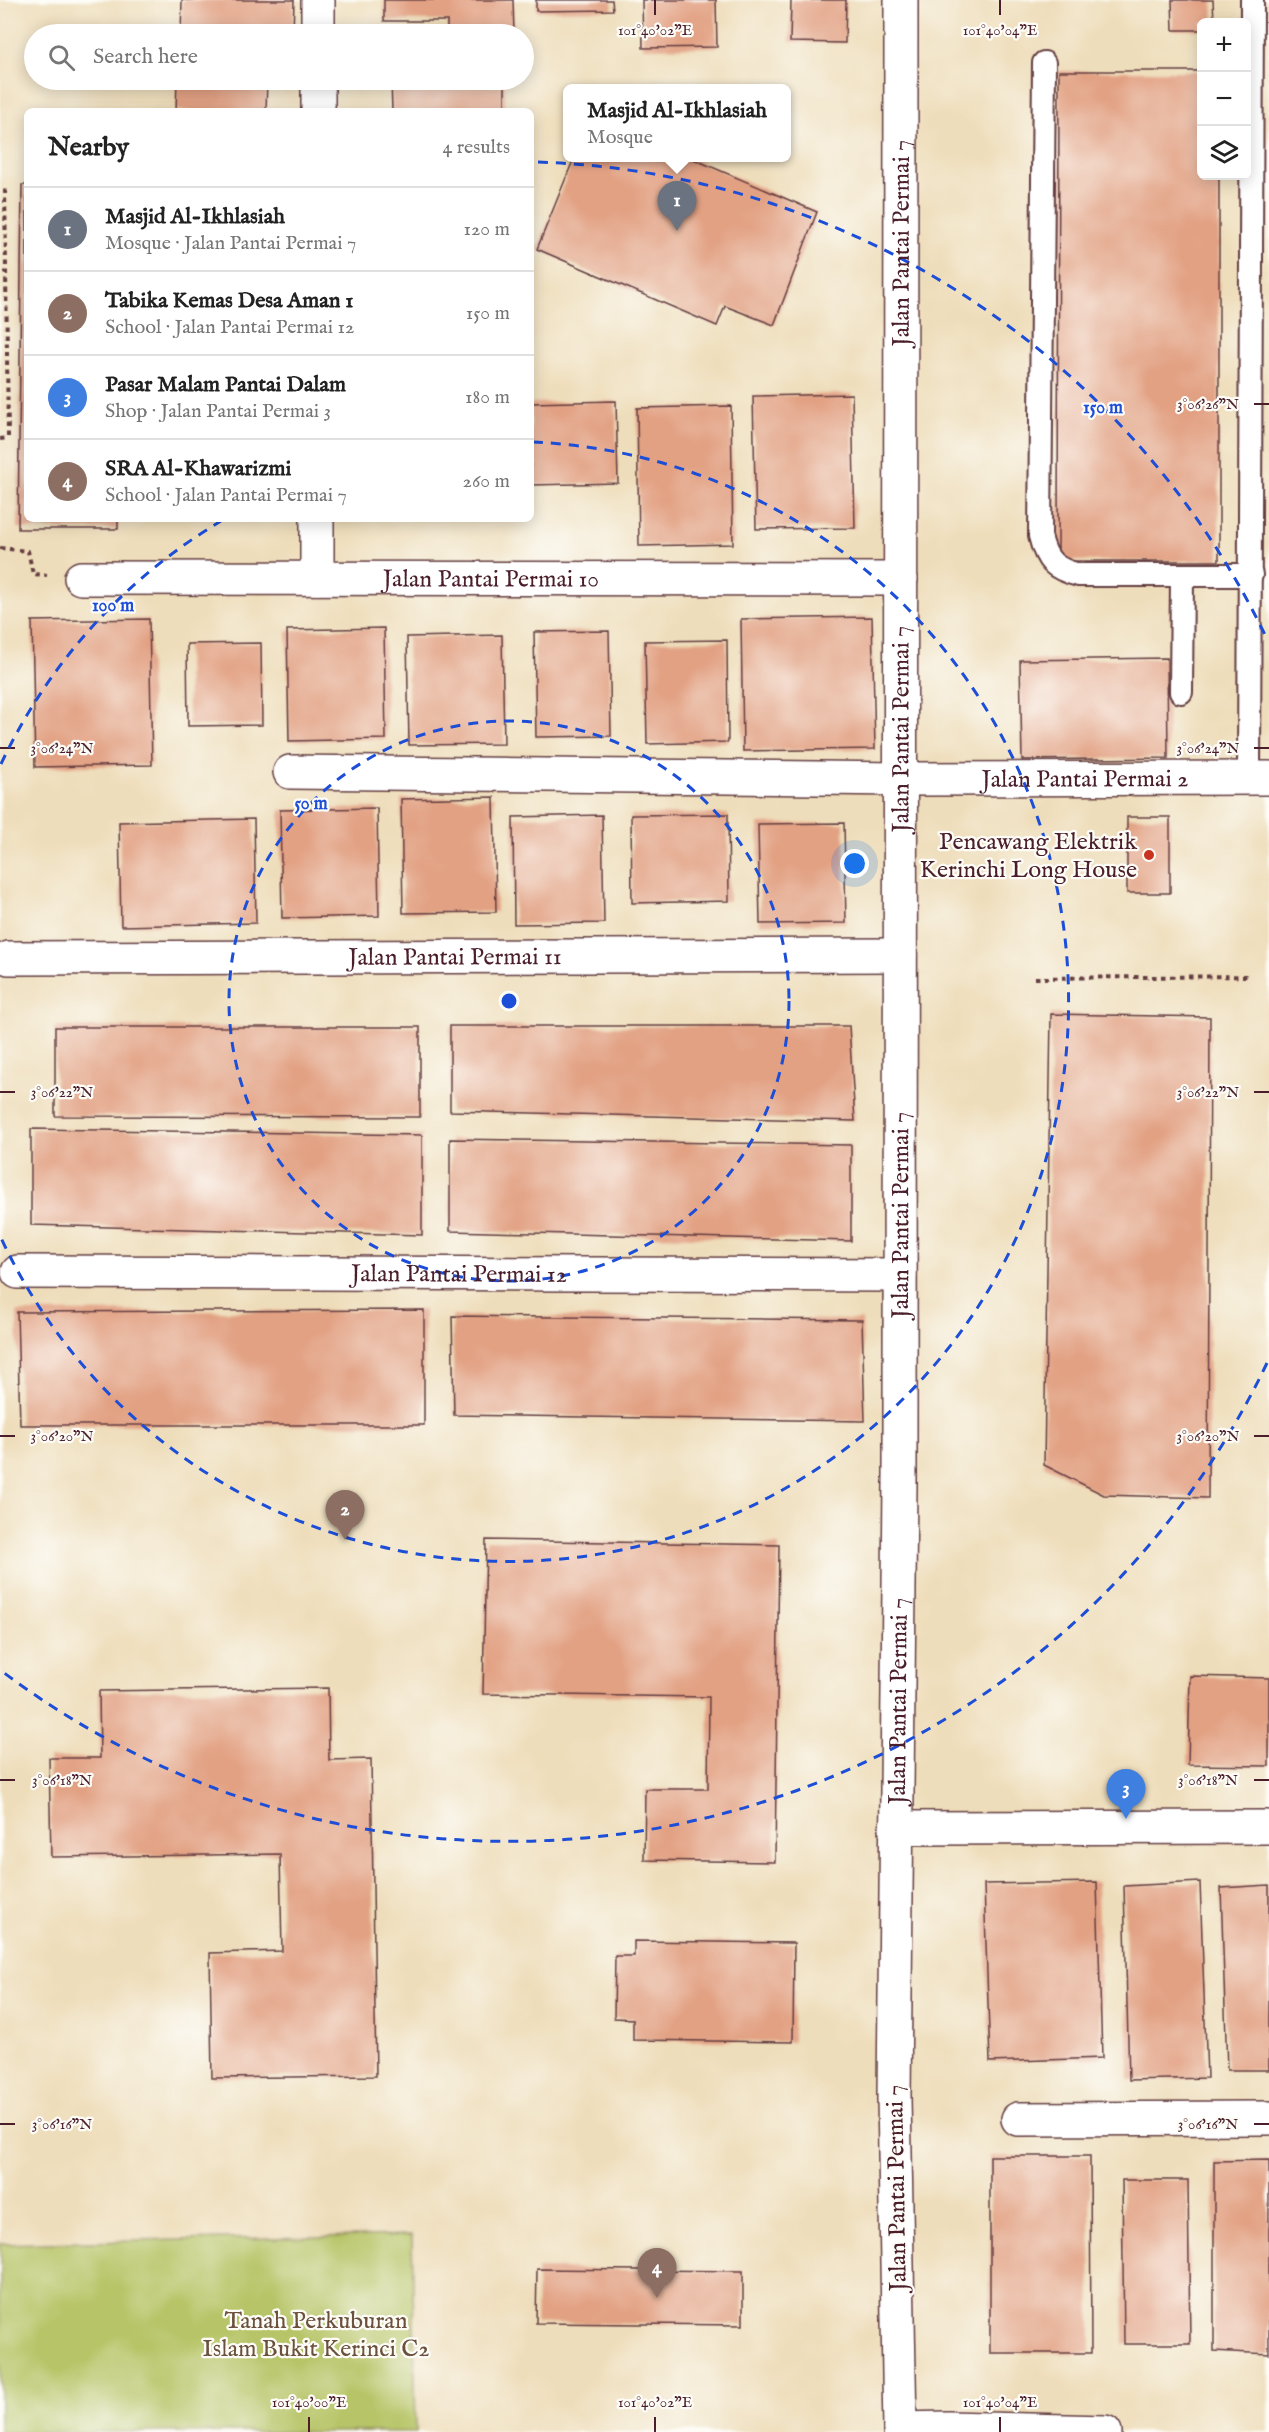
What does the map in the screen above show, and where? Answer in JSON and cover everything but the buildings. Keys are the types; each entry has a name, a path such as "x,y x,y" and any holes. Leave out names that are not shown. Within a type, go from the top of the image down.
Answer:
{"street":[{"path":"318,0 318,24"},
{"name":"Jalan Pantai Permai 7","path":"900,2431 894,2097 900,1275 901,0"},
{"path":"318,90 318,108"},
{"path":"317,522 317,578"},
{"name":"Jalan Pantai Permai 10","path":"81,578 901,579"},
{"name":"Jalan Pantai Permai 2","path":"290,772 900,779 1259,778"},
{"name":"Jalan Pantai Permai 11","path":"9,958 900,955"},
{"name":"Jalan Pantai Permai 12","path":"18,1272 900,1275"},
{"path":"897,1828 1269,1827"},
{"path":"1018,2119 1269,2118"},
{"path":"900,2431 948,2428 1105,2432"}],"lane":[{"path":"1252,0 1251,575 1260,658 1259,778"},
{"path":"1044,63 1040,536 1043,550 1052,563 1065,572 1079,575 1251,575"},
{"path":"1182,575 1182,692"}],"path":[{"path":"0,439 8,438 5,186"},
{"path":"0,549 28,551 33,574 81,578"},
{"path":"1035,978 1251,976"}],"green space":[{"name":"Tanah Perkuburan Islam Bukit Kerinci C2","path":"412,2235 416,2432 0,2432 0,2244"}],"place":[{"name":"Masjid Al-Ikhlasiah","path":"677,231"},
{"name":"Pencawang Elektrik Kerinchi Long House","path":"1149,855"},
{"name":"Tabika Kemas Desa Aman 1","path":"345,1540"},
{"name":"Pasar Malam Pantai Dalam","path":"1126,1819"},
{"name":"SRA Al-Khawarizmi","path":"657,2298"}]}
